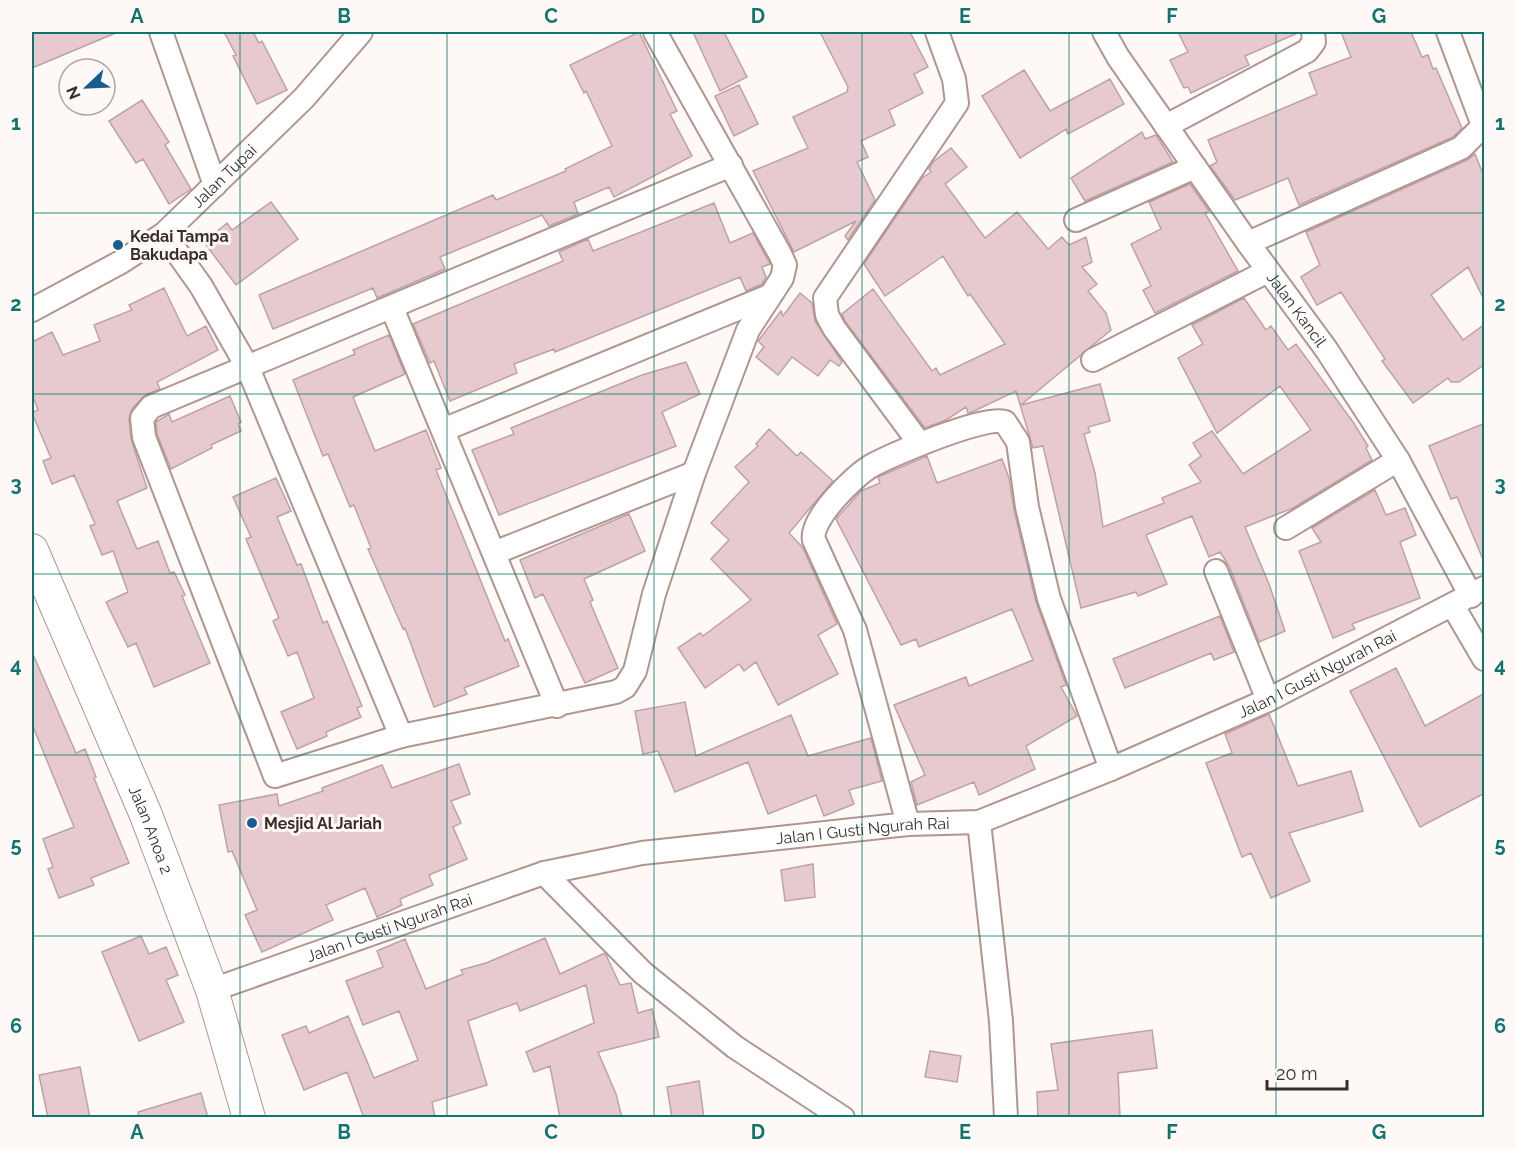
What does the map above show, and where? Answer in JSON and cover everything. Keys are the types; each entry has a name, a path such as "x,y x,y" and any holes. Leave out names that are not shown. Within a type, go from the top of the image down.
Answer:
{"street":[{"path":"161,32 216,185"},
{"name":"Jalan Tupai","path":"32,310 121,262 164,234 304,98 361,32"},
{"path":"655,32 731,165 785,265 782,279 748,330 694,473 654,594 631,680 616,692 558,706 401,736 274,776 144,437 142,418 151,407 731,165"},
{"path":"920,444 834,328 827,315 825,298 957,103 954,79 937,32"},
{"name":"Jalan Kancil","path":"1104,32 1166,126 1326,349 1398,460 1470,597 1485,659"},
{"path":"1166,126 1307,51 1314,42 1313,32"},
{"path":"1248,243 1461,148 1484,127 1448,32"},
{"path":"1076,220 1196,167"},
{"path":"164,234 201,286 248,368 401,736"},
{"path":"1093,360 1268,271"},
{"path":"443,430 769,296"},
{"path":"392,308 558,706"},
{"path":"908,824 855,630 813,535 827,508 870,467 920,444 990,420 1000,420 1011,428 1018,442 1027,507 1049,599 1111,769"},
{"path":"1287,528 1398,460"},
{"path":"494,553 694,473"},
{"name":"Jalan Anoa 2","path":"32,550 146,816 212,990 249,1118"},
{"path":"1216,571 1268,700"},
{"name":"Jalan I Gusti Ngurah Rai","path":"212,990 544,873 642,853 908,824 980,822 1111,769 1268,700 1470,597"},
{"path":"980,822 1001,1021 1006,1118"},
{"path":"544,873 643,973 735,1047 843,1118"}],"building":[{"path":"32,32 118,32 57,57 32,68"},
{"path":"224,32 253,32 259,43 262,41 287,90 257,104 233,56 236,55"},
{"path":"639,32 677,111 670,114 692,156 614,197 609,187 574,202 578,214 549,226 542,215 440,257 445,269 377,298 373,288 273,329 259,295 493,195 496,200 566,171 565,169 612,146 586,91 584,93 570,65"},
{"path":"693,32 724,32 747,77 720,91"},
{"path":"820,32 910,32 928,67 914,74 923,93 889,110 895,125 861,141 868,157 857,162 875,200 848,240 845,236 856,221 794,252 753,171 808,148 793,117 847,92 848,87"},
{"path":"1178,32 1300,32 1245,56 1249,65 1191,93 1188,87 1184,88 1170,60 1188,52"},
{"path":"1341,32 1411,32 1422,57 1428,55 1433,69 1436,68 1462,128 1453,137 1299,205 1288,178 1235,200 1210,166 1217,162 1208,140 1317,94 1309,73 1351,57"},
{"path":"1024,70 1050,111 1110,79 1124,104 1068,134 1066,129 1020,158 982,96"},
{"path":"739,85 758,124 734,136 715,96"},
{"path":"142,100 169,142 165,145 191,189 169,204 143,159 136,163 109,121"},
{"path":"1142,132 1145,139 1156,135 1173,162 1085,201 1071,178"},
{"path":"951,148 967,167 945,184 985,238 1017,212 1048,249 1062,237 1069,245 1086,237 1092,262 1082,267 1097,284 1088,291 1106,313 1111,330 1021,405 1100,384 1110,421 1088,427 1090,432 1084,434 1095,473 1103,527 1164,503 1162,498 1201,482 1189,465 1201,456 1193,443 1212,431 1243,474 1311,430 1280,386 1217,433 1178,358 1203,344 1192,325 1244,298 1266,330 1271,326 1288,350 1296,344 1353,422 1368,446 1366,448 1372,460 1293,508 1245,527 1269,584 1285,631 1259,642 1229,566 1220,552 1209,557 1192,516 1146,535 1167,584 1138,596 1136,592 1081,608 1043,446 1033,448 1016,391 972,412 968,413 966,407 946,420 925,428 845,321 842,314 873,289 932,371 936,368 940,375 1005,344 970,294 968,296 943,256 885,296 864,264 922,178 931,172 929,169 933,162"},
{"path":"1475,154 1485,179 1485,302 1468,267 1431,295 1463,340 1485,324 1485,364 1459,382 1451,382 1448,378 1413,403 1382,361 1385,359 1341,292 1317,305 1301,277 1320,265 1306,232 1467,160"},
{"path":"1190,184 1209,211 1205,213 1238,271 1155,313 1143,290 1151,286 1131,244 1161,229 1149,202"},
{"path":"271,202 298,239 236,285 204,242 227,223 232,230"},
{"path":"714,203 730,243 753,233 770,264 762,267 766,277 762,284 746,291 740,277 555,352 554,349 514,364 517,373 450,401 434,361 430,363 413,324 563,261 559,252 588,239 593,251"},
{"path":"164,288 187,336 206,326 218,350 157,382 160,389 145,395 132,409 129,419 131,439 147,488 117,501 137,549 158,541 170,573 174,572 185,595 182,596 210,663 154,687 136,643 128,647 106,602 128,592 113,551 102,555 90,526 95,524 74,475 52,484 43,461 51,458 32,413 38,410 32,394 32,342 52,332 63,355 100,341 94,325 132,310 129,305"},
{"path":"800,293 812,303 815,321 842,362 839,366 830,360 818,376 792,357 778,375 756,357 764,347 758,341 781,311 783,316"},
{"path":"389,335 405,374 353,397 375,451 426,430 441,468 436,470 505,641 508,639 519,666 464,688 467,694 434,707 405,628 403,629 368,549 371,548 354,505 350,507 328,454 323,456 293,380 355,354 353,350"},
{"path":"686,362 700,394 662,412 676,446 499,515 472,450 514,434 511,428 642,375"},
{"path":"230,396 241,422 238,424 241,431 211,445 212,448 171,469 157,434 156,422 169,414 172,422"},
{"path":"1485,423 1484,562 1457,497 1451,499 1429,446"},
{"path":"769,429 797,456 801,452 833,481 789,533 803,548 837,624 818,635 838,674 778,705 756,662 744,671 739,664 705,688 678,648 700,633 703,636 751,600 711,559 729,540 711,523 749,482 735,467 758,446 756,444"},
{"path":"927,456 937,483 1002,459 1009,478 1014,510 1036,602 1066,685 1061,687 1077,716 1026,746 1035,769 979,795 974,782 917,805 911,782 925,775 894,705 966,677 969,686 1033,660 1012,609 919,647 916,639 901,645 836,519 861,491 880,483 878,477"},
{"path":"276,478 291,511 277,517 297,565 301,564 323,623 327,621 362,706 357,708 361,717 326,732 327,736 297,749 281,712 314,698 297,652 288,656 273,621 279,618 246,539 251,537 233,497"},
{"path":"1375,490 1386,515 1405,508 1416,535 1400,542 1420,598 1352,624 1355,629 1333,638 1299,551 1321,542 1312,528"},
{"path":"629,514 645,551 584,579 593,600 590,602 618,668 585,683 543,594 535,598 520,560"},
{"path":"1220,616 1234,652 1214,660 1211,653 1125,688 1113,659"},
{"path":"32,652 76,753 85,749 96,777 94,778 129,863 91,878 94,885 59,898 48,869 53,867 43,839 74,827 32,724"},
{"path":"1396,668 1425,726 1485,693 1485,793 1420,827 1350,691"},
{"path":"685,702 696,756 791,715 808,756 871,738 882,781 849,790 854,804 824,816 816,795 768,814 748,762 675,792 658,751 643,754 635,711"},
{"path":"1269,714 1298,786 1351,771 1363,811 1289,833 1310,881 1271,898 1251,853 1242,857 1206,763 1232,753 1225,734"},
{"path":"459,764 470,794 451,801 461,823 453,827 467,859 429,875 433,885 400,899 402,905 377,917 365,888 326,905 333,920 262,952 245,915 257,910 232,851 228,852 219,805 277,794 279,806 323,791 322,788 382,765 392,788"},
{"path":"813,864 815,897 785,901 781,870"},
{"path":"141,936 149,954 166,947 178,975 166,980 184,1022 139,1041 102,952"},
{"path":"545,938 560,974 605,953 620,985 631,983 638,1013 652,1009 659,1037 598,1052 616,1094 622,1118 560,1118 550,1066 534,1072 526,1052 594,1023 586,985 520,1011 517,1003 468,1021 487,1085 432,1102 435,1118 364,1118 347,1072 304,1090 282,1035 306,1026 309,1033 348,1016 374,1078 418,1060 399,1011 363,1025 346,981 383,967 377,951 405,939 426,989 463,974 461,970 486,963"},
{"path":"1152,1030 1157,1068 1118,1073 1120,1118 1038,1118 1037,1092 1058,1090 1051,1044"},
{"path":"930,1051 961,1056 957,1082 925,1077"},
{"path":"80,1067 90,1118 48,1118 39,1075"},
{"path":"699,1081 704,1118 672,1118 667,1087"},
{"path":"201,1093 208,1118 139,1118 138,1112"}],"place":[{"name":"Kedai Tampa Bakudapa","path":"118,245"},
{"name":"Mesjid Al Jariah","path":"252,823"}]}
